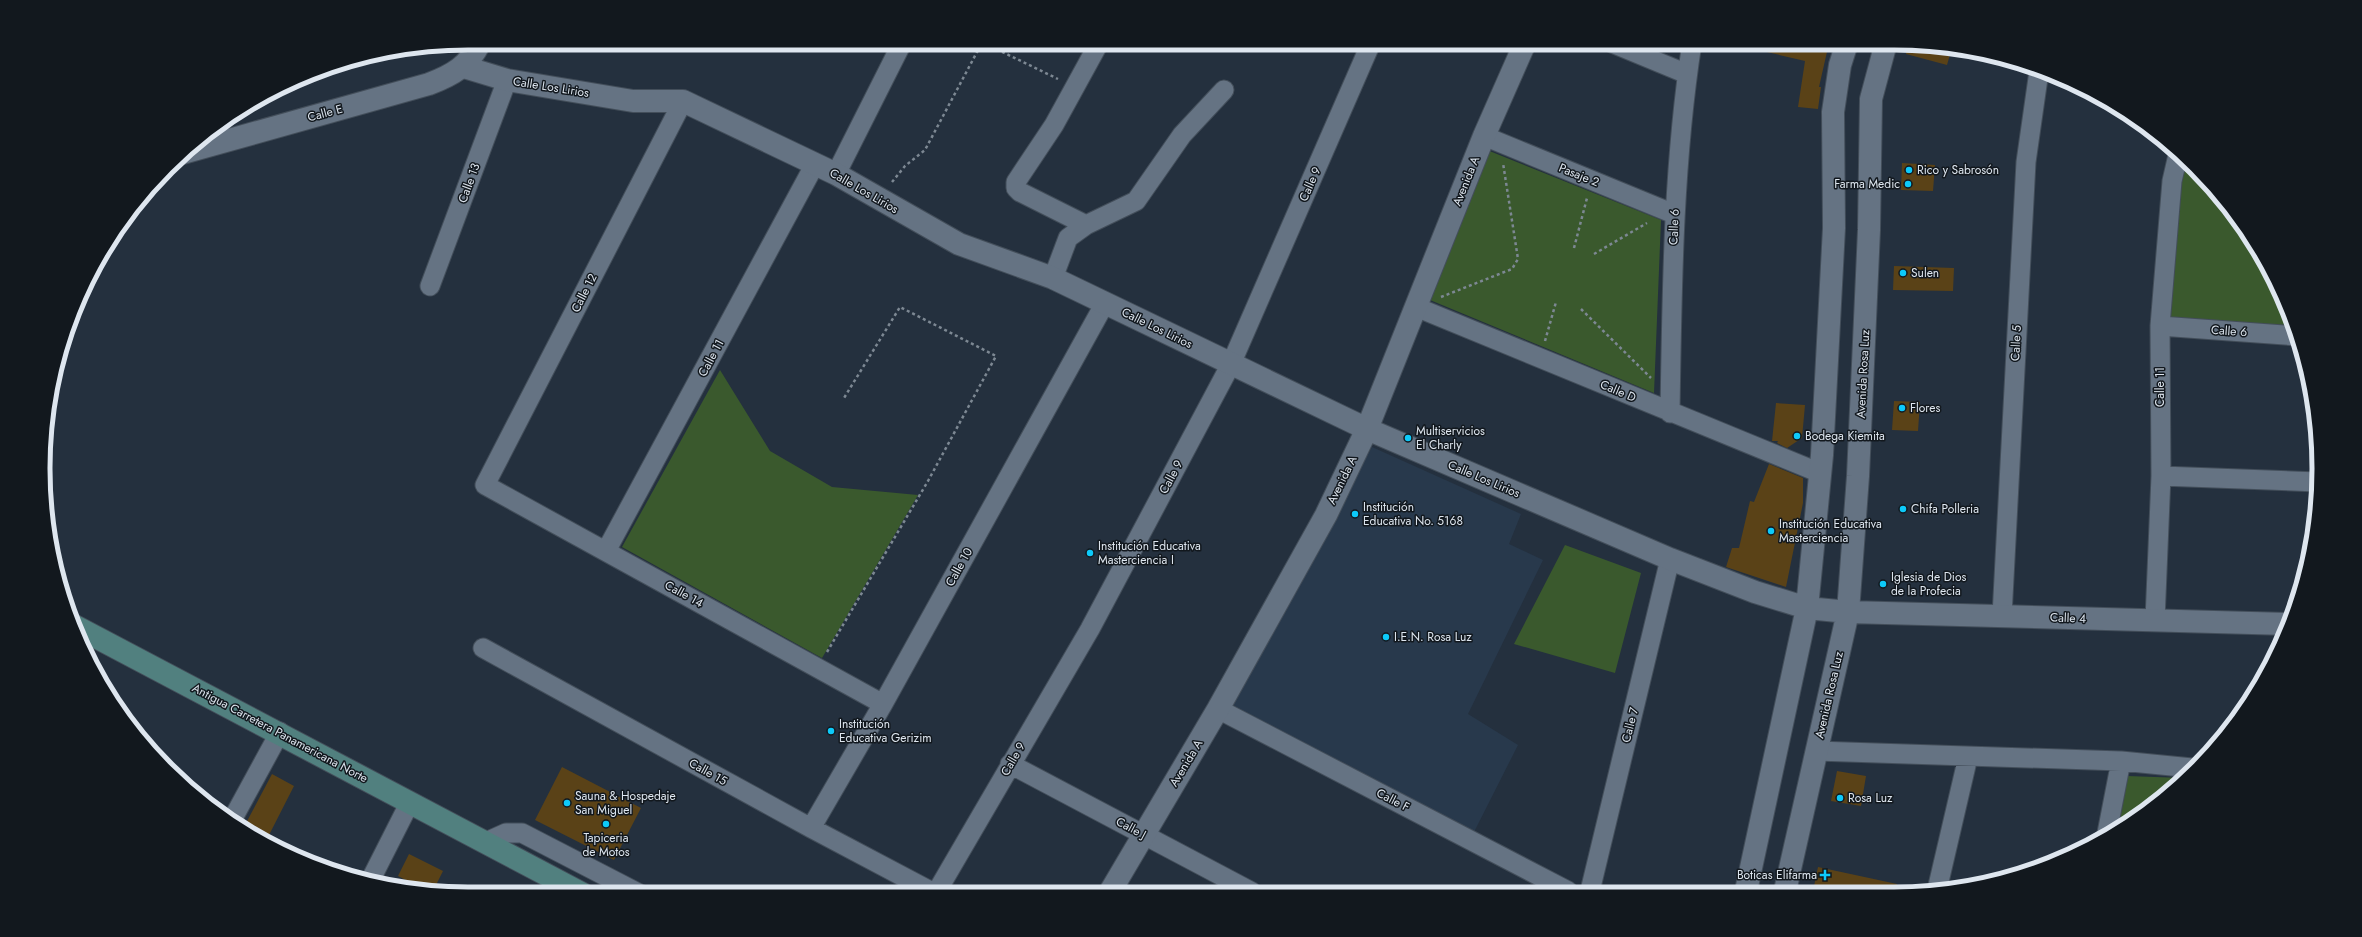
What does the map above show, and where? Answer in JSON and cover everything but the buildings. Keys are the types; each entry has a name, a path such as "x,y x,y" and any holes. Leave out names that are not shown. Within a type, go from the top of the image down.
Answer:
{"main road":[{"name":"Antigua Carretera Panamericana Norte","path":"82,630 280,732 570,887"}],"street":[{"path":"464,67 475,50"},
{"path":"836,174 898,50"},
{"path":"1086,225 1020,192 1016,188 1016,182 1054,125 1095,50"},
{"name":"Calle 9","path":"938,887 1090,629 1231,364 1368,50"},
{"name":"Avenida A","path":"1113,887 1218,709 1326,515 1367,429 1416,307 1492,139 1523,50"},
{"path":"1629,50 1687,74"},
{"name":"Calle 6","path":"1670,404 1672,212 1691,50"},
{"path":"1747,887 1807,608 1820,473 1834,228 1833,112 1840,65 1845,50"},
{"name":"Avenida Rosa Luz","path":"1786,887 1848,612 1858,476 1869,230 1871,99 1884,50"},
{"name":"Calle Los Lirios","path":"464,67 507,80 632,101 684,101 836,174 878,200 959,244 1053,278 1367,429 1670,560 1755,592 1807,608 1848,612"},
{"name":"Calle E","path":"200,148 429,84 451,75 464,67"},
{"name":"Calle 5","path":"2002,616 2026,162 2038,76"},
{"name":"Calle 13","path":"430,286 507,80"},
{"path":"1053,278 1068,238 1086,225 1136,201 1182,135 1224,90"},
{"name":"Calle 12","path":"485,485 684,101"},
{"name":"Pasaje 2","path":"1492,139 1672,212"},
{"name":"Calle 11","path":"2155,620 2160,476 2160,326 2172,181 2177,161"},
{"name":"Calle 11","path":"606,551 815,164"},
{"name":"Calle 10","path":"811,828 883,704 1105,303"},
{"name":"Calle D","path":"1416,307 1540,359 1670,404 1820,473"},
{"name":"Calle 6","path":"2160,326 2290,336"},
{"path":"2160,476 2312,482"},
{"name":"Calle 14","path":"485,485 883,704"},
{"name":"Calle 7","path":"1591,887 1670,560"},
{"name":"Calle 4","path":"1848,612 2282,624"},
{"name":"Calle 15","path":"483,648 811,828 924,887"},
{"name":"Calle F","path":"1218,709 1560,887"},
{"path":"235,815 280,732"},
{"path":"1816,751 2121,761 2185,767"},
{"path":"1938,884 1968,757"},
{"path":"2108,828 2121,761"},
{"name":"Calle J","path":"1010,764 1242,887"},
{"path":"373,876 410,802"},
{"path":"486,842 506,833 522,832 627,887"}],"path":[{"path":"878,200 905,166 925,150 979,50"},
{"path":"998,50 1074,87"},
{"path":"1416,307 1512,269 1518,259 1492,139"},
{"path":"1574,248 1592,180"},
{"path":"1594,254 1672,212"},
{"path":"1540,359 1556,302"},
{"path":"818,668 928,481 996,356 900,307 844,398"},
{"path":"1581,309 1670,404"}],"shaded area":[{"name":"I.E.N. Rosa Luz","path":"1372,447 1521,514 1509,544 1543,560 1468,714 1518,745 1471,838 1221,719"}],"green space":[{"path":"1487,150 1661,220 1654,393 1430,300"},
{"path":"2184,169 2226,214 2256,259 2269,283 2288,330 2169,322 2181,184"},
{"path":"720,370 770,451 832,487 918,495 822,658 622,547"},
{"path":"1565,545 1641,573 1615,673 1514,644"},
{"path":"2127,776 2175,778 2148,801 2120,820"}],"place":[{"name":"Rico y Sabrosón","path":"1909,170"},
{"name":"Farma Medic","path":"1908,184"},
{"name":"Sulen","path":"1903,273"},
{"name":"Flores","path":"1902,408"},
{"name":"Bodega Kiemita","path":"1797,436"},
{"name":"Multiservicios El Charly","path":"1408,438"},
{"name":"Chifa Polleria","path":"1903,509"},
{"name":"Institución Educativa No. 5168","path":"1355,514"},
{"name":"Institución Educativa Masterciencia","path":"1771,531"},
{"name":"Institución Educativa Masterciencia I","path":"1090,553"},
{"name":"Iglesia de Dios de la Profecia","path":"1883,584"},
{"name":"I.E.N. Rosa Luz","path":"1386,637"},
{"name":"Institución Educativa Gerizim","path":"831,731"},
{"name":"Rosa Luz","path":"1840,798"},
{"name":"Sauna & Hospedaje San Miguel","path":"567,803"},
{"name":"Tapiceria de Motos","path":"606,824"},
{"name":"Boticas Elifarma","path":"1825,875"}]}
